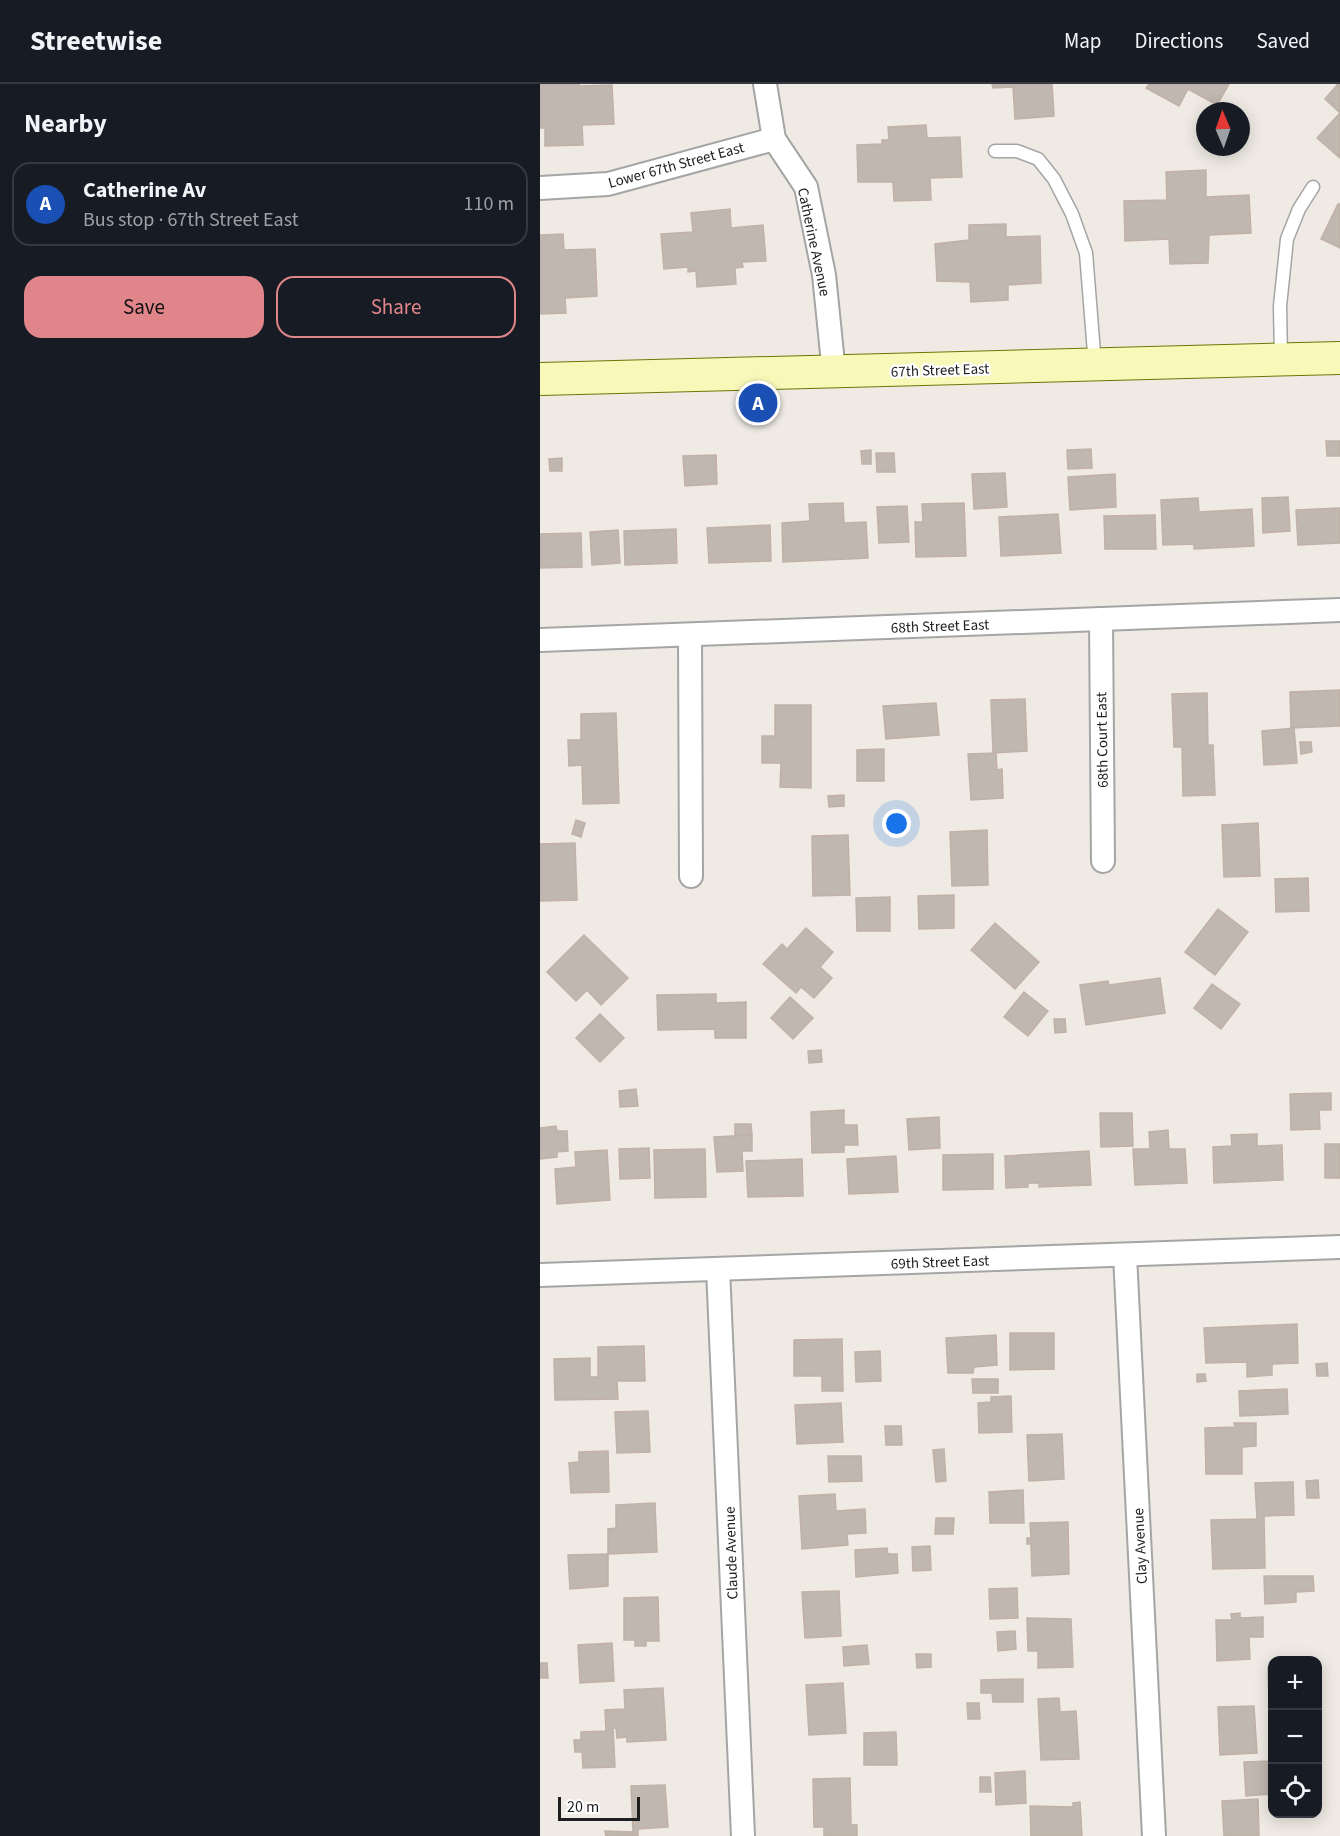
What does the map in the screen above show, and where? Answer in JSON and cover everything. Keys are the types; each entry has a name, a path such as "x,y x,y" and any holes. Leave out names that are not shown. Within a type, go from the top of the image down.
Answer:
{"street":[{"name":"Catherine Avenue","path":"765,84 774,139 806,187 824,275 834,373"},
{"name":"Lower 67th Street East","path":"540,188 608,184 774,139"},
{"name":"67th Street East","path":"540,379 1340,358"},
{"name":"68th Street East","path":"540,640 690,636 1340,609"},
{"name":"68th Court East","path":"1101,619 1103,861"},
{"path":"690,636 691,876"},
{"name":"69th Street East","path":"540,1275 1340,1247"},
{"name":"Clay Avenue","path":"1125,1255 1154,1836"},
{"name":"Claude Avenue","path":"718,1269 743,1836"}],"lane":[{"path":"996,151 1017,151 1038,159 1054,179 1072,214 1086,253 1095,365"},
{"path":"1281,360 1280,306 1287,239 1299,209 1313,187"}],"building":[{"path":"992,84 1052,84 1054,116 1015,119 1013,87 993,88"},
{"path":"1149,84 1229,84 1219,102 1212,102 1188,89 1179,106 1146,88"},
{"path":"1340,84 1340,113 1325,99"},
{"path":"540,85 612,85 614,124 582,125 583,145 545,146 545,128 540,128"},
{"path":"1340,113 1340,158 1317,138"},
{"path":"926,125 927,138 960,137 962,177 930,178 931,200 894,201 893,182 858,182 857,145 882,144 882,140 889,140 888,127"},
{"path":"1206,170 1206,197 1249,195 1251,233 1209,235 1208,263 1170,264 1169,239 1125,241 1124,201 1167,200 1166,172"},
{"path":"1340,204 1340,248 1321,239"},
{"path":"730,209 731,228 763,225 766,261 742,262 743,267 735,268 736,284 697,287 696,271 688,272 688,267 664,269 661,234 693,232 691,213"},
{"path":"1006,224 1006,237 1040,236 1041,283 1008,285 1008,300 971,302 970,282 937,281 935,244 969,240 969,225"},
{"path":"563,234 564,250 595,249 597,296 565,298 566,313 540,314 540,235"},
{"path":"1326,441 1340,441 1340,456 1327,456"},
{"path":"1091,449 1092,468 1068,469 1067,450"},
{"path":"871,450 871,464 862,464 861,451"},
{"path":"876,453 894,453 895,472 877,472"},
{"path":"716,455 717,484 685,486 683,456"},
{"path":"562,458 562,471 550,471 549,459"},
{"path":"1005,473 1007,507 974,509 972,474"},
{"path":"1115,474 1116,507 1070,510 1068,477"},
{"path":"1288,497 1290,531 1263,533 1262,498"},
{"path":"1198,498 1199,512 1252,509 1254,546 1194,549 1194,544 1163,545 1161,500"},
{"path":"843,503 844,523 866,522 868,558 783,562 782,523 810,521 809,504"},
{"path":"964,503 966,556 916,557 915,522 923,522 922,504"},
{"path":"907,506 909,542 879,543 877,507"},
{"path":"1340,508 1340,543 1298,545 1296,510"},
{"path":"1058,514 1061,553 1001,556 999,517"},
{"path":"1155,515 1156,549 1105,549 1104,516"},
{"path":"770,525 771,561 709,563 707,528"},
{"path":"676,529 677,563 625,565 624,531"},
{"path":"618,530 620,563 592,565 590,532"},
{"path":"581,533 582,567 540,568 540,534"},
{"path":"1340,690 1340,726 1291,728 1290,692"},
{"path":"1207,693 1208,745 1213,745 1215,795 1183,796 1182,747 1174,747 1172,694"},
{"path":"1025,699 1027,751 993,753 991,700"},
{"path":"936,703 939,735 886,739 883,706"},
{"path":"775,705 811,705 811,788 780,787 781,763 762,763 762,736 775,736"},
{"path":"616,713 619,803 583,804 582,765 569,766 568,740 581,740 581,714"},
{"path":"1294,728 1297,763 1264,765 1262,731"},
{"path":"1300,742 1311,742 1312,752 1301,754"},
{"path":"884,749 884,781 857,781 857,750"},
{"path":"996,753 997,770 1002,769 1003,798 971,800 968,754"},
{"path":"844,795 844,806 829,807 828,796"},
{"path":"576,820 585,823 581,837 572,834"},
{"path":"1258,823 1260,876 1224,877 1222,825"},
{"path":"987,830 988,885 952,886 950,832"},
{"path":"848,835 850,895 813,896 812,836"},
{"path":"575,843 577,900 540,901 540,844"},
{"path":"1308,878 1309,911 1276,912 1275,879"},
{"path":"954,895 954,928 919,929 918,896"},
{"path":"890,897 890,931 857,931 856,898"},
{"path":"1218,909 1248,932 1215,975 1185,952"},
{"path":"995,923 1039,962 1015,989 971,950"},
{"path":"806,928 833,952 820,967 832,978 814,998 801,987 796,993 763,964 782,944 787,949"},
{"path":"584,935 628,978 601,1005 587,990 576,1001 547,972"},
{"path":"1160,978 1165,1013 1086,1025 1080,985 1108,981 1109,985"},
{"path":"1212,984 1240,1004 1221,1029 1194,1008"},
{"path":"1024,992 1048,1011 1028,1036 1004,1017"},
{"path":"716,994 716,1003 746,1002 746,1038 715,1038 715,1029 658,1030 657,995"},
{"path":"790,997 813,1018 793,1039 771,1018"},
{"path":"600,1014 624,1038 600,1062 576,1038"},
{"path":"1054,1019 1065,1019 1066,1032 1055,1033"},
{"path":"821,1050 822,1062 809,1063 808,1051"},
{"path":"636,1089 638,1106 620,1107 619,1091"},
{"path":"1331,1093 1331,1110 1319,1110 1320,1129 1291,1130 1290,1094"},
{"path":"844,1110 844,1125 857,1125 858,1145 844,1145 844,1152 812,1153 811,1112"},
{"path":"1100,1113 1132,1113 1133,1146 1101,1147"},
{"path":"939,1117 940,1148 909,1150 907,1119"},
{"path":"735,1124 751,1124 752,1135 735,1136"},
{"path":"556,1126 557,1131 567,1131 568,1151 557,1152 557,1157 540,1159 540,1128"},
{"path":"1168,1130 1169,1149 1185,1149 1187,1183 1135,1185 1133,1149 1150,1149 1149,1132"},
{"path":"1257,1134 1257,1146 1282,1145 1283,1180 1214,1183 1213,1147 1232,1146 1231,1135"},
{"path":"752,1135 752,1151 742,1151 743,1171 717,1172 714,1137"},
{"path":"1325,1144 1340,1144 1340,1178 1325,1178"},
{"path":"649,1148 650,1178 620,1179 619,1149"},
{"path":"705,1149 706,1197 655,1198 654,1150"},
{"path":"607,1150 610,1200 557,1204 555,1169 576,1167 575,1152"},
{"path":"1089,1151 1091,1185 1039,1187 1039,1183 1028,1183 1028,1187 1006,1188 1005,1156"},
{"path":"993,1154 993,1189 943,1190 943,1155"},
{"path":"896,1156 898,1192 849,1194 847,1159"},
{"path":"802,1159 803,1196 748,1197 746,1161"},
{"path":"1297,1324 1298,1363 1272,1364 1272,1375 1247,1377 1247,1362 1206,1363 1204,1328"},
{"path":"1010,1333 1054,1333 1054,1369 1010,1370"},
{"path":"996,1335 997,1365 974,1367 973,1373 948,1373 946,1338"},
{"path":"842,1339 843,1391 822,1391 822,1376 794,1376 794,1340"},
{"path":"644,1346 645,1381 617,1381 618,1399 555,1400 554,1359 590,1358 590,1377 598,1377 598,1347"},
{"path":"880,1351 881,1381 856,1382 855,1352"},
{"path":"1327,1363 1328,1376 1317,1376 1316,1364"},
{"path":"1197,1374 1205,1374 1206,1381 1197,1382"},
{"path":"972,1379 998,1379 998,1393 973,1393"},
{"path":"1287,1389 1288,1414 1240,1416 1239,1391"},
{"path":"1011,1396 1012,1432 979,1433 978,1403 991,1402 991,1397"},
{"path":"841,1403 843,1442 797,1444 795,1405"},
{"path":"648,1411 650,1452 617,1453 615,1412"},
{"path":"1234,1423 1256,1423 1256,1446 1242,1447 1242,1474 1206,1474 1205,1428 1235,1427"},
{"path":"885,1426 901,1426 902,1445 886,1445"},
{"path":"1062,1434 1064,1479 1029,1481 1027,1435"},
{"path":"944,1449 946,1481 936,1482 933,1450"},
{"path":"608,1451 609,1492 571,1493 569,1463 579,1462 579,1452"},
{"path":"828,1456 861,1456 862,1481 829,1482"},
{"path":"1318,1480 1319,1498 1307,1498 1306,1481"},
{"path":"1293,1482 1294,1515 1264,1516 1265,1568 1213,1569 1211,1520 1257,1519 1255,1483"},
{"path":"1023,1490 1024,1523 990,1523 989,1492"},
{"path":"835,1494 836,1511 865,1509 866,1533 847,1534 848,1545 802,1549 799,1496"},
{"path":"655,1503 657,1552 608,1554 608,1529 616,1528 616,1505"},
{"path":"936,1518 954,1518 953,1534 935,1534"},
{"path":"1068,1522 1069,1574 1032,1576 1031,1544 1027,1544 1027,1538 1031,1538 1030,1523"},
{"path":"930,1546 931,1570 913,1571 912,1547"},
{"path":"887,1548 888,1554 897,1554 898,1573 856,1577 855,1550"},
{"path":"608,1554 608,1586 570,1589 568,1555"},
{"path":"1264,1576 1313,1576 1314,1591 1296,1592 1296,1602 1265,1604"},
{"path":"1017,1588 1018,1618 990,1619 989,1589"},
{"path":"839,1591 841,1636 805,1638 802,1592"},
{"path":"658,1597 659,1641 646,1641 646,1646 635,1646 635,1640 624,1640 624,1598"},
{"path":"1240,1613 1240,1618 1263,1617 1263,1637 1249,1637 1250,1659 1217,1661 1216,1620 1232,1620 1231,1614"},
{"path":"1027,1618 1071,1619 1073,1667 1038,1668 1038,1651 1028,1651"},
{"path":"1015,1631 1016,1649 998,1651 997,1632"},
{"path":"612,1643 614,1681 580,1683 578,1645"},
{"path":"867,1645 869,1664 844,1666 843,1647"},
{"path":"916,1654 931,1654 931,1667 917,1668"},
{"path":"540,1663 547,1663 548,1678 540,1678"},
{"path":"1023,1679 1023,1702 993,1702 992,1693 981,1693 981,1680"},
{"path":"843,1683 846,1733 809,1735 806,1685"},
{"path":"663,1688 666,1740 627,1742 627,1737 617,1738 616,1728 613,1728 615,1767 583,1768 582,1752 575,1752 574,1740 581,1740 581,1732 606,1731 605,1710 625,1709 624,1690"},
{"path":"1059,1698 1060,1712 1076,1711 1079,1759 1041,1760 1038,1699"},
{"path":"967,1703 979,1703 980,1719 968,1719"},
{"path":"1254,1706 1257,1753 1220,1755 1218,1707"},
{"path":"896,1732 897,1765 864,1765 864,1733"},
{"path":"1268,1761 1268,1794 1246,1796 1244,1762"},
{"path":"1025,1771 1026,1803 996,1805 995,1773"},
{"path":"980,1777 990,1777 991,1792 980,1792"},
{"path":"850,1778 851,1825 857,1825 857,1836 824,1836 824,1827 814,1827 813,1779"},
{"path":"665,1785 668,1827 638,1829 638,1836 606,1836 605,1831 633,1832 631,1786"},
{"path":"1258,1799 1259,1836 1224,1836 1222,1801"},
{"path":"1080,1802 1082,1836 1031,1836 1030,1806 1073,1807 1073,1803"}],"place":[{"name":"Catherine Av","path":"758,403"}]}
